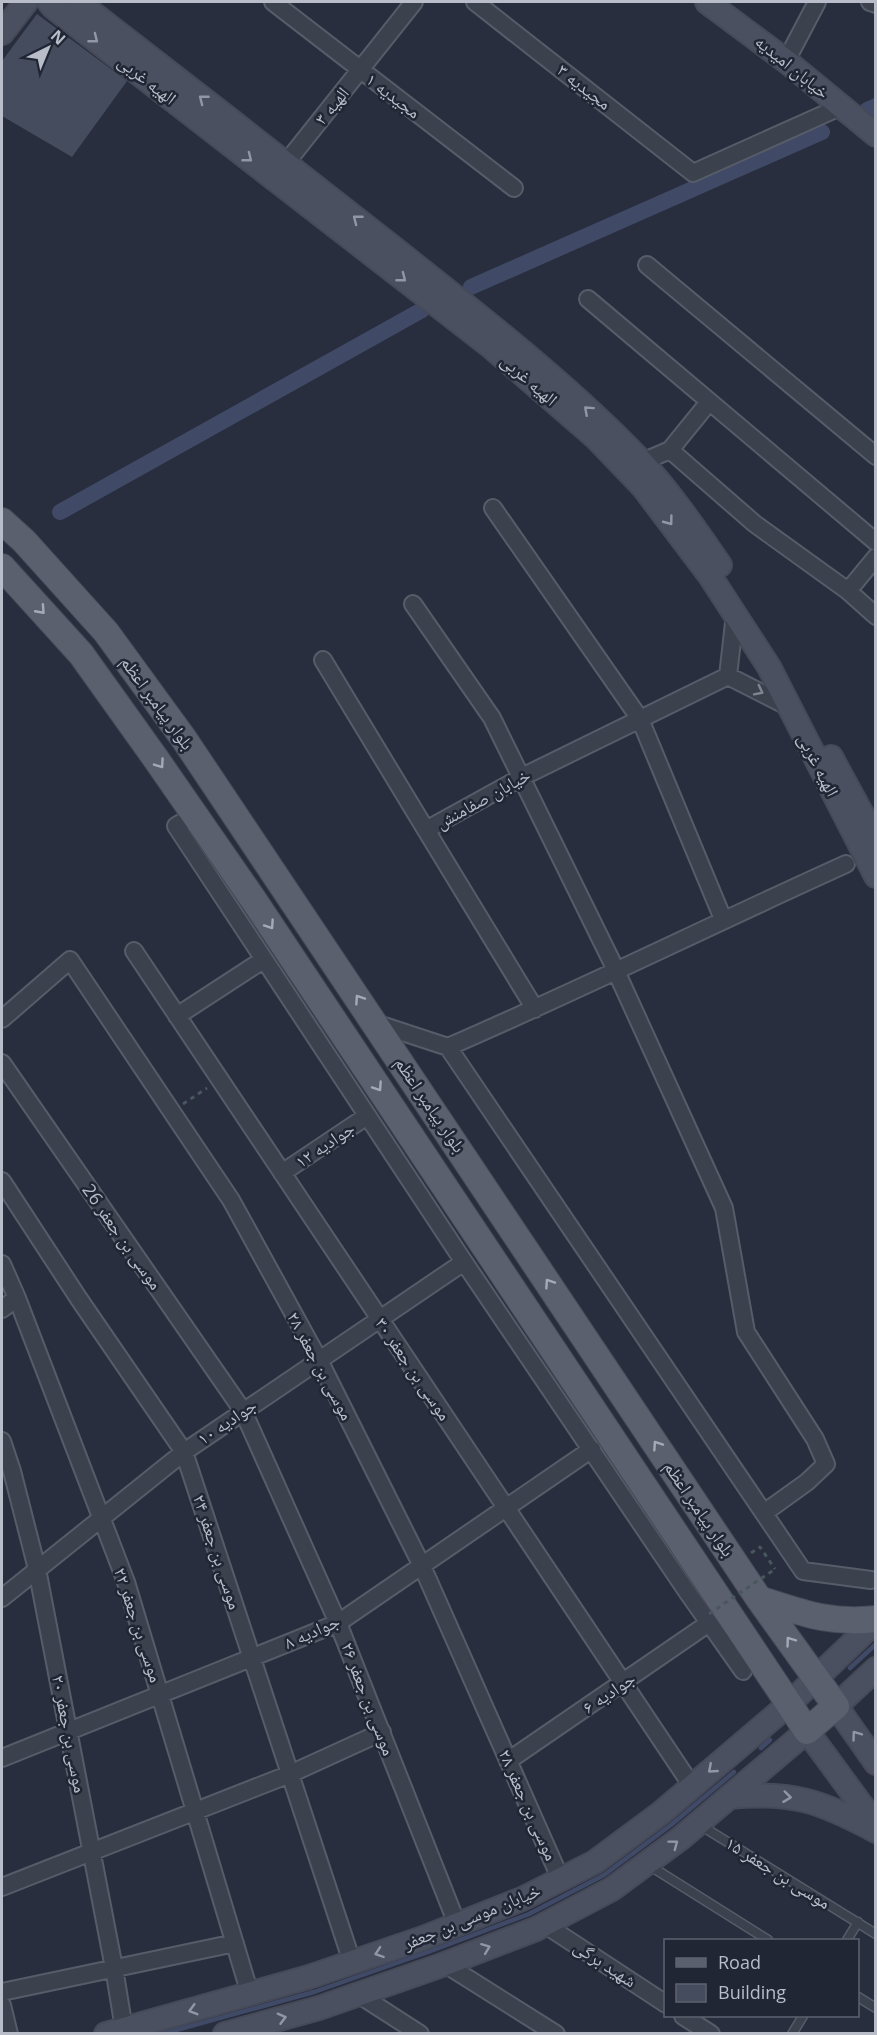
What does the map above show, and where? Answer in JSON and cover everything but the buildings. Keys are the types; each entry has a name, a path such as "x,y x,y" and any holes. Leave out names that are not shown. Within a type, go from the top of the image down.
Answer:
{"main road":[{"name":"بلوار پیامبر اعظم","path":"2,520 24,541 106,632 184,739 759,1599 836,1706"},
{"name":"بلوار پیامبر اعظم","path":"2,567 81,654 195,815 807,1731"},
{"path":"759,1599 822,1619 876,1620"},
{"path":"807,1731 836,1706"}],"street":[{"path":"2,33 26,2"},
{"name":"الهیه غربی","path":"49,2 490,346 596,438 644,487 710,576 769,667 876,876"},
{"name":"الهیه غربی","path":"78,2 524,352 642,462 688,519 741,595 781,660 873,833"},
{"name":"مجیدیه ۱","path":"273,2 514,188"},
{"name":"الهیه ۳","path":"286,163 414,2"},
{"name":"مجیدیه ۳","path":"475,2 693,173 840,106"},
{"name":"خیابان امیدیه","path":"707,2 786,61 876,135"},
{"path":"786,61 817,2"},
{"path":"870,2 876,4"},
{"path":"647,266 876,456"},
{"path":"588,299 876,542"},
{"path":"642,462 670,450 709,402"},
{"path":"670,450 755,524 848,591 876,616"},
{"path":"493,508 640,719 723,919"},
{"path":"848,591 876,556"},
{"path":"413,604 492,718 615,970 724,1208 747,1332 815,1439 826,1464 807,1482 764,1513"},
{"path":"735,614 728,676 789,707"},
{"path":"323,660 426,830"},
{"name":"خیابان صفامنش","path":"535,1009 426,830 522,777 728,676"},
{"path":"195,815 176,826 464,1262 743,1671"},
{"path":"448,1047 535,1009 723,919 846,864"},
{"name":"موسی بن جعفر ۳۰","path":"134,951 692,1786"},
{"name":"موسی بن جعفر ۲۸","path":"2,1019 70,960 231,1200 319,1359 422,1566 561,1880"},
{"path":"177,1016 263,960"},
{"path":"375,1023 448,1047 803,1571 871,1580"},
{"name":"موسی بن جعفر 26","path":"2,1063 243,1411"},
{"name":"جوادیه ۱۲","path":"282,1173 368,1116"},
{"name":"موسی بن جعفر ۲۴","path":"2,1181 79,1299 184,1452 352,1962"},
{"name":"جوادیه ۱۰","path":"2,1598 184,1452 464,1262"},
{"name":"موسی بن جعفر ۲۲","path":"2,1264 126,1582 250,1994"},
{"path":"2,1309 17,1298"},
{"name":"موسی بن جعفر ۲۶","path":"243,1411 338,1623 457,1924"},
{"name":"موسی بن جعفر ۲۰","path":"2,1442 12,1471 37,1569 69,1731 114,1968 115,2031"},
{"name":"جوادیه ۸","path":"2,1758 338,1623 592,1449"},
{"name":"جوادیه ۶","path":"508,1761 624,1683 709,1619"},
{"name":"خیابان موسی بن جعفر","path":"115,2031 309,1977 352,1962 522,1899 595,1862 661,1813 789,1704 876,1620"},
{"path":"876,1669 836,1706 876,1763"},
{"path":"807,1731 876,1825"},
{"name":"خیابان موسی بن جعفر","path":"225,2034 253,2030 445,1964 544,1924 612,1889 698,1824 807,1731"},
{"path":"2,1887 290,1774 381,1732"},
{"path":"739,1747 760,1770"},
{"path":"729,1797 760,1794 792,1796 822,1804 876,1831"},
{"name":"شهید برگی","path":"544,1924 664,2003"},
{"path":"2,1992 235,1943"},
{"path":"445,1964 556,2034"},
{"path":"358,1994 420,2034"},
{"path":"2,2005 9,2034"},
{"path":"685,2017 711,2034"}],"lane":[{"name":"موسی بن جعفر ۱۵","path":"698,1824 876,1934"},
{"path":"647,1864 765,1939"},
{"path":"848,1939 858,1922"},
{"path":"859,1998 876,2008"},
{"path":"792,2034 802,2017"}],"path":[{"path":"171,1112 219,1080"},
{"path":"709,1619 775,1569 760,1547"}],"waterway":[{"path":"867,110 876,106"},
{"path":"471,287 822,132"},
{"path":"60,512 422,310"},
{"path":"850,1668 876,1644"},
{"path":"761,1748 770,1740"},
{"path":"162,2034 314,1992 529,1914 604,1875 671,1825 734,1772"}]}
